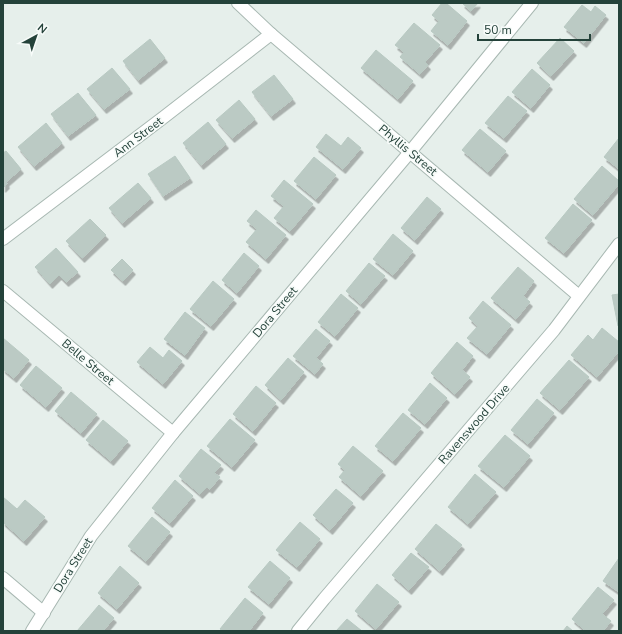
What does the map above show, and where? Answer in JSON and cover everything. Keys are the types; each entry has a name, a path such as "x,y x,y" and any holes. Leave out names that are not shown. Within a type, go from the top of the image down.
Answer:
{"street":[{"name":"Phyllis Street","path":"238,3 271,34 580,296"},
{"name":"Dora Street","path":"32,631 90,536 173,433 410,152 532,3"},
{"name":"Ann Street","path":"3,239 271,34"},
{"name":"Ravenswood Drive","path":"298,631 554,330 619,244"},
{"name":"Belle Street","path":"3,291 173,433"},
{"path":"3,578 44,613"}],"building":[{"path":"442,3 446,3 467,21 448,45 431,31 439,21 432,15"},
{"path":"462,3 478,3 471,11"},
{"path":"582,5 591,12 595,6 606,15 584,43 564,27"},
{"path":"414,23 440,45 425,62 428,65 420,74 400,57 404,52 395,45"},
{"path":"560,38 574,51 551,76 537,63"},
{"path":"150,39 165,58 138,80 123,61"},
{"path":"376,50 413,81 398,99 361,68"},
{"path":"112,68 130,89 104,109 87,89"},
{"path":"532,69 550,85 531,108 512,92"},
{"path":"274,75 293,99 271,116 252,92"},
{"path":"78,93 96,115 68,136 51,114"},
{"path":"508,96 527,111 504,138 485,123"},
{"path":"239,100 255,119 232,138 216,120"},
{"path":"208,122 226,144 201,165 183,143"},
{"path":"46,123 62,143 34,166 18,147"},
{"path":"480,129 506,151 488,172 462,150"},
{"path":"326,134 341,146 348,137 361,148 343,169 316,147"},
{"path":"619,138 619,169 604,157"},
{"path":"6,151 21,169 6,182 7,184 3,188 3,153"},
{"path":"175,156 190,178 163,196 148,174"},
{"path":"314,157 336,175 316,199 294,181"},
{"path":"602,166 619,181 619,184 593,215 574,199"},
{"path":"284,180 313,204 290,231 274,218 284,206 271,196"},
{"path":"138,183 151,198 122,223 109,208"},
{"path":"427,197 441,209 415,240 401,228"},
{"path":"573,204 592,220 564,253 545,238"},
{"path":"256,210 286,235 266,259 246,242 257,229 247,221"},
{"path":"90,219 106,235 82,258 66,241"},
{"path":"393,234 413,251 393,275 373,259"},
{"path":"56,248 78,272 66,282 59,275 50,284 35,267"},
{"path":"244,253 259,266 237,293 222,280"},
{"path":"122,259 133,270 123,281 111,270"},
{"path":"369,263 385,276 361,304 346,291"},
{"path":"518,267 534,281 523,296 530,302 516,319 491,298"},
{"path":"213,281 234,299 211,326 190,309"},
{"path":"341,294 358,308 335,336 318,322"},
{"path":"619,294 619,325 618,326 612,295"},
{"path":"483,301 511,325 487,354 467,338 478,326 469,318"},
{"path":"185,312 205,328 185,355 164,339"},
{"path":"602,328 619,342 619,351 597,377 571,355 588,335 593,340"},
{"path":"316,329 330,341 316,358 323,364 315,374 293,356"},
{"path":"3,338 29,360 14,378 3,369"},
{"path":"457,342 473,356 462,370 470,377 455,394 431,373"},
{"path":"150,347 163,358 169,350 182,361 163,384 137,362"},
{"path":"288,358 304,372 281,400 265,385"},
{"path":"569,360 589,377 560,410 540,393"},
{"path":"36,366 62,388 46,407 20,385"},
{"path":"430,383 447,398 425,424 408,410"},
{"path":"256,386 276,403 253,431 233,414"},
{"path":"71,392 97,414 81,433 55,411"},
{"path":"537,399 554,413 528,444 511,430"},
{"path":"403,413 421,428 393,461 375,446"},
{"path":"230,419 255,440 232,467 207,446"},
{"path":"103,420 128,441 111,461 86,440"},
{"path":"505,435 530,456 504,487 478,466"},
{"path":"353,446 383,471 361,496 339,477 345,470 338,464"},
{"path":"201,449 221,465 214,473 220,477 210,489 207,487 200,494 179,476"},
{"path":"475,474 496,492 468,524 448,507"},
{"path":"175,480 193,496 170,523 152,508"},
{"path":"336,489 353,503 330,530 313,515"},
{"path":"3,497 17,509 25,500 45,517 24,541 3,522"},
{"path":"152,517 170,532 146,561 128,546"},
{"path":"300,522 320,539 297,567 276,550"},
{"path":"436,524 462,545 440,571 415,549"},
{"path":"411,553 429,567 409,590 392,575"},
{"path":"619,558 619,592 603,581"},
{"path":"270,561 290,578 269,604 248,587"},
{"path":"120,566 139,583 117,609 98,593"},
{"path":"377,584 399,602 376,629 355,611"},
{"path":"598,587 614,600 602,614 611,621 603,631 586,631 572,619"},
{"path":"245,598 263,613 249,631 223,631 220,629"},
{"path":"99,605 114,618 103,631 77,631"},
{"path":"347,619 362,631 336,631"},
{"path":"567,626 573,631 563,631"}]}
